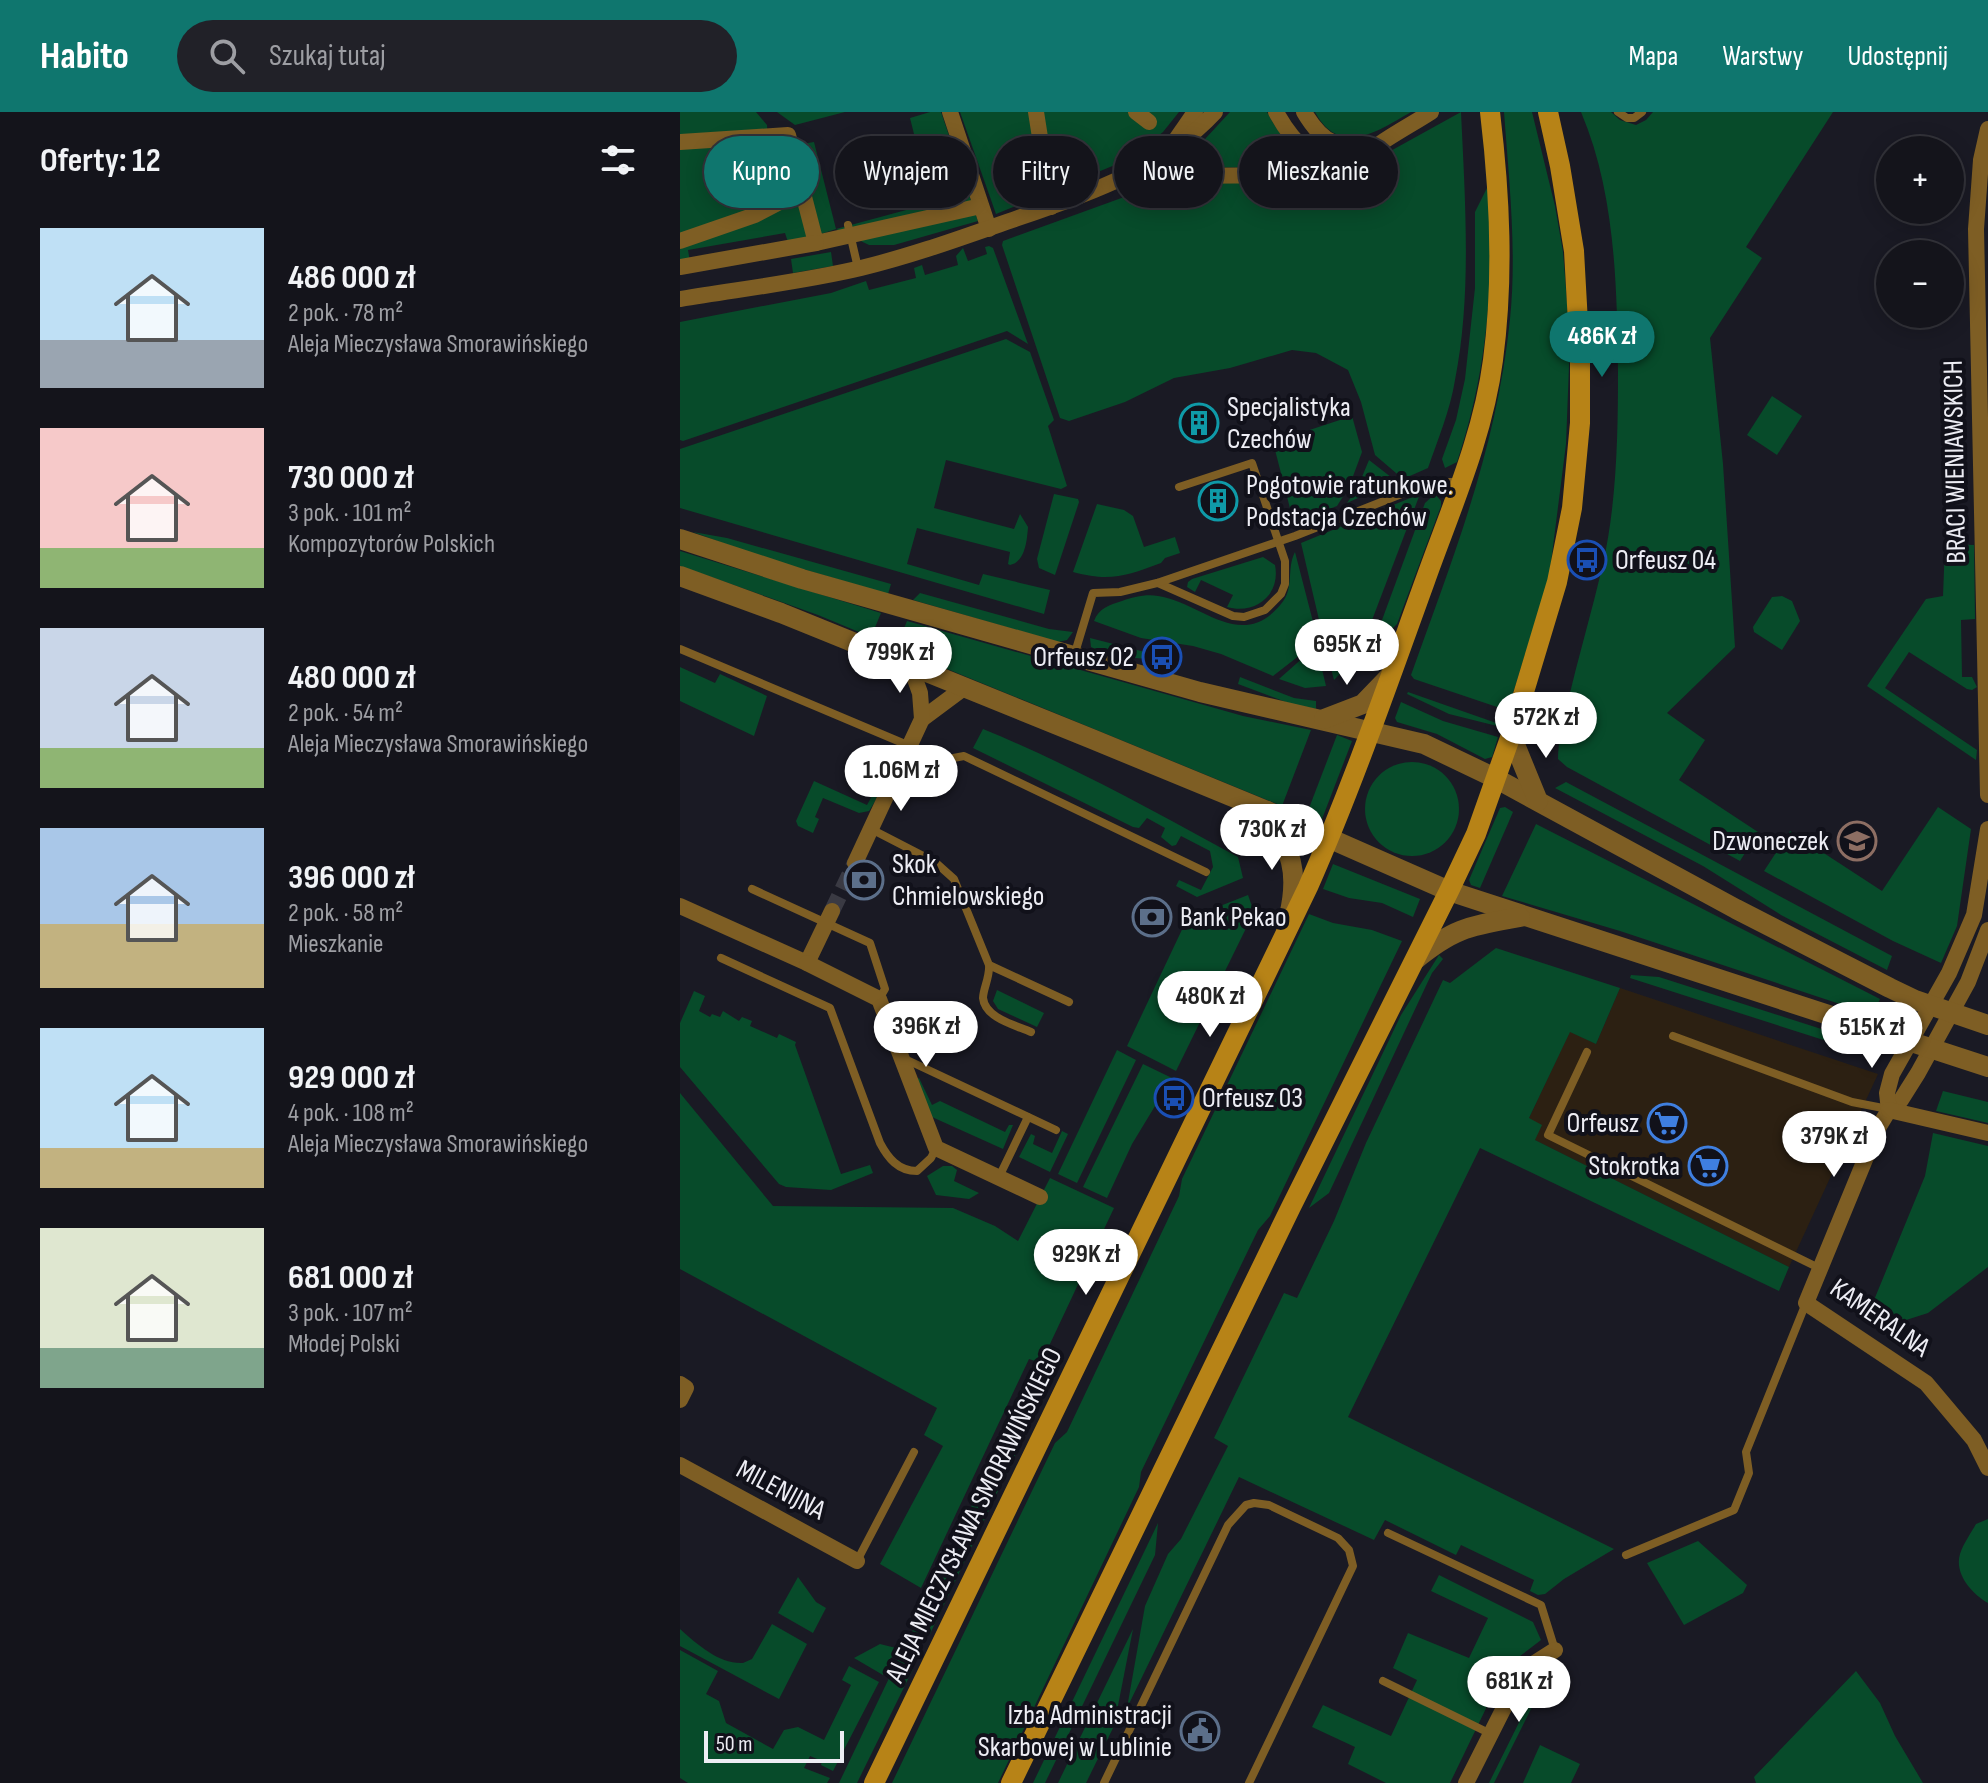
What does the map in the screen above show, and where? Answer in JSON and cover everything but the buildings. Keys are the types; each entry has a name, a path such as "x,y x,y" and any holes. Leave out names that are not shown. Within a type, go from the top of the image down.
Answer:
{"main road":[{"path":"1369,731 1462,482 1484,409 1494,351 1501,262 1497,166 1490,112"},
{"path":"1011,1783 1291,1207 1449,891 1476,834 1511,735 1557,582 1577,467 1580,359 1576,278 1571,225 1550,120"},
{"name":"ALEJA MIECZYSŁAWA SMORAWIŃSKIEGO","path":"874,1783 1285,932 1329,838 1369,731"}],"street":[{"path":"950,112 989,229"},
{"path":"1036,112 1040,136"},
{"path":"1179,136 1195,112"},
{"path":"1186,136 1215,112"},
{"path":"1276,112 1293,136"},
{"path":"1304,112 1322,136"},
{"path":"1392,136 1431,112"},
{"name":"BRACI WIENIAWSKICH","path":"1988,129 1981,160 1976,229 1988,795"},
{"path":"680,142 704,140"},
{"path":"680,267 816,243 850,231 981,206"},
{"path":"680,241 768,208"},
{"path":"807,208 816,243"},
{"path":"680,299 858,268 930,249 1048,208"},
{"path":"680,539 789,575 1200,692 1424,744 1495,778 1804,944 1931,1005 1988,1025"},
{"path":"680,576 965,687 1267,811 1449,891 1988,1067"},
{"path":"855,863 922,719 920,693 910,665"},
{"path":"1321,720 1363,704 1389,677"},
{"path":"922,719 965,687"},
{"path":"1511,735 1538,801"},
{"path":"1267,811 1293,865 1296,881 1285,932"},
{"path":"1931,1005 1981,913 1988,829"},
{"path":"680,906 879,999 936,1148 1040,1197"},
{"path":"1951,1013 1968,982 1988,932 1981,913"},
{"path":"807,963 829,917"},
{"path":"1415,960 1450,934 1469,926 1521,917"},
{"name":"KAMERALNA","path":"1889,1110 1887,1093 1892,1074 1931,1005"},
{"name":"KAMERALNA","path":"1951,1013 1901,1100 1889,1110 1878,1128 1806,1303 1926,1383 1974,1440 1988,1468"},
{"path":"1889,1110 1988,1133"},
{"path":"680,1384 686,1388 680,1400"},
{"name":"MILENIJNA","path":"680,1465 857,1561"},
{"path":"1466,1783 1517,1682 1530,1666 1555,1650"}],"lane":[{"path":"1618,112 1634,118 1642,112"},
{"path":"850,231 858,268"},
{"path":"1157,583 1233,616 1255,614 1273,604 1285,584 1285,561 1252,463 1179,487"},
{"path":"1074,656 1093,593 1120,592 1157,583 1278,542 1432,482 1462,482"},
{"path":"680,649 943,760 964,756 1206,872"},
{"path":"871,829 935,862 954,879 989,965 990,978 983,996 986,1007 990,1013 1031,1032"},
{"path":"752,889 829,917 870,943 885,989 879,999"},
{"path":"721,958 830,1008 880,1143 891,1160 904,1169 917,1171 931,1158 936,1148"},
{"path":"989,965 1069,1002"},
{"path":"1673,1036 1852,1102 1889,1110"},
{"path":"1587,1052 1548,1135 1819,1268"},
{"path":"900,1057 1056,1130"},
{"path":"998,1178 1028,1117"},
{"path":"1626,1555 1734,1510 1749,1473 1746,1452 1806,1303"},
{"path":"857,1561 914,1452"},
{"path":"1104,1783 1228,1525 1246,1505 1261,1503 1338,1538 1349,1550 1353,1566 1249,1783"},
{"path":"1388,1533 1541,1605 1555,1650"},
{"path":"1383,1681 1491,1734"}],"shaded area":[{"path":"1620,988 1878,1074 1789,1267 1535,1140 1529,1118 1570,1031 1596,1044"}],"green space":[{"path":"680,112 756,112 767,125 768,136 704,136 704,208 759,208 680,236"},
{"path":"777,112 845,112 795,125"},
{"path":"941,112 949,136 914,136 910,118"},
{"path":"960,112 1179,112 1158,136 1114,136 1114,165 1098,172 1098,136 993,136 993,206 977,160 977,136 968,136"},
{"path":"1230,112 1267,112 1283,136 1239,136 1239,167 1223,167 1223,136 1208,136"},
{"path":"1315,112 1411,112 1360,136 1336,134 1325,126"},
{"path":"1461,112 1466,247 1464,314 1453,391 1428,468 1403,479 1375,455 1361,402 1348,370 1316,353 1292,350 1230,368 1174,378 1125,402 1069,421 1060,418 1003,241 1114,201 1114,208 1223,208 1223,183 1239,183 1239,208 1398,208 1398,147"},
{"path":"1504,112 1532,112 1563,252 1570,340 1566,444 1549,578 1509,706 1500,708 1414,679 1411,675 1472,500 1504,366 1513,268"},
{"path":"1581,112 1611,112 1620,120 1636,125 1653,112 1833,112 1746,247 1762,258 1710,338 1723,464 1735,647 1667,713 1705,740 1679,780 1758,832 1740,861 1567,767 1558,759 1564,719 1608,540 1617,443 1618,338 1612,239 1601,174"},
{"path":"819,162 836,229 818,235 811,208 819,208"},
{"path":"1488,186 1489,291 1482,360 1457,462 1445,468 1442,459 1456,420 1465,379 1475,288 1475,212"},
{"path":"771,208 803,208 810,237 788,242 785,233 688,250 690,262 680,263 680,245"},
{"path":"914,208 974,208 978,221 894,245 869,245 836,229"},
{"path":"994,208 1011,208 996,214"},
{"path":"985,247 993,248 1028,344 1007,331 680,440 680,322 831,293 866,281 869,290 916,278 914,268 922,265 925,275 958,265 956,256 963,248 968,261 987,254"},
{"path":"831,252 833,266 793,273 791,259"},
{"path":"1006,339 1030,352 1054,420 1048,426 1067,486 1061,489 946,460 934,508 1014,529 1020,514 1028,527 1024,550 1019,560 1010,565 1010,552 917,528 907,564 979,585 983,574 1050,590 1044,614 680,508 680,449"},
{"path":"1772,396 1802,416 1777,455 1747,435"},
{"path":"1352,416 1362,452 1349,487 1337,506 1299,521 1293,520 1273,442"},
{"path":"1369,460 1396,481 1347,503 1357,489"},
{"path":"1054,494 1078,499 1079,502 1055,575 1039,568 1037,559"},
{"path":"1420,494 1361,649 1358,653 1324,641 1301,543"},
{"path":"1435,494 1441,506 1397,624 1371,650 1425,503"},
{"path":"1097,504 1124,510 1133,516 1144,547 1175,537 1180,553 1165,558 1161,563 1118,576 1097,577 1073,572"},
{"path":"693,532 727,538 891,584 888,594 761,557"},
{"path":"1945,544 1974,545 1975,619 1961,620 1962,677 1972,677 1977,687 1967,689 1909,652 1885,688 1977,750 1976,760 1867,686 1926,599 1943,596"},
{"path":"680,551 881,613 871,637 680,566"},
{"path":"1295,552 1318,641 1273,676 1221,654 1141,638 1094,621 1109,606 1149,595 1174,600 1221,621 1236,625 1251,624 1266,618 1285,598"},
{"path":"1263,557 1275,565 1276,576 1270,594 1256,605 1237,609 1227,607 1233,595 1201,580 1195,592 1187,587 1192,579"},
{"path":"920,593 1049,629 1073,632 1067,640 1058,642 913,600"},
{"path":"1782,596 1792,601 1800,621 1782,650 1754,632 1753,627 1772,597"},
{"path":"907,621 1243,716 1311,730 1282,806 896,648"},
{"path":"1090,638 1149,653 1148,659 1110,656 1091,647"},
{"path":"1328,647 1356,657 1334,680 1326,649"},
{"path":"1317,648 1326,686 1305,688 1279,679"},
{"path":"680,667 715,683 720,674 767,696 754,736 680,701"},
{"path":"1240,677 1294,698 1316,701 1316,709 1291,704 1238,684"},
{"path":"1408,692 1502,725 1449,714"},
{"path":"1401,702 1443,721 1498,737 1492,757 1485,759 1437,734 1397,722 1395,718"},
{"path":"983,729 1080,773 1238,857 1243,878 1197,897 1176,886 1179,880 1201,890 1213,867 1210,851 1181,836 1172,846 1161,837 1165,828 1147,818 1139,828 1133,827 973,748"},
{"path":"1337,735 1352,741 1322,819 1318,821 1306,816"},
{"path":"1412,762 1430,766 1445,776 1455,791 1459,809 1455,827 1445,842 1430,852 1412,856 1394,852 1379,842 1369,827 1365,809 1369,791 1379,776 1394,766"},
{"path":"814,781 867,805 873,794 877,798 869,811 859,813 823,798 815,817 819,819 813,833 798,826 796,821"},
{"path":"1566,782 1892,956 1887,970 1781,915 1703,866 1555,788"},
{"path":"1505,807 1513,812 1480,888 1471,885 1469,880 1500,808"},
{"path":"1938,807 1971,829 1957,926 1941,963 1893,941 1764,871 1790,831 1882,891"},
{"path":"1536,824 1880,999 1873,1015 1620,931 1502,896"},
{"path":"1333,864 1420,899 1413,917 1382,903 1349,898 1323,889"},
{"path":"1248,895 1254,912 1176,1071 1127,1046 1187,919"},
{"path":"1309,914 1402,941 1270,1216 1258,1230 1141,1472 1139,1487 998,1783 892,1783 1055,1443 1067,1432 1179,1196 1182,1179"},
{"path":"1496,948 1620,988 1596,1044 1570,1032 1529,1118 1542,1125 1535,1140 1789,1267 1779,1291 1480,1148 1348,1417 1614,1549 1545,1594 1538,1595 1530,1591 1534,1580 1461,1545 1456,1555 1385,1520 1374,1540 1239,1477 1127,1708 1145,1606 1168,1554 1181,1539 1228,1446 1214,1438 1284,1293 1297,1298 1443,980 1450,983"},
{"path":"1439,955 1443,959 1432,973 1329,1193 1309,1208 1401,1015"},
{"path":"1631,975 1659,977 1862,1042 1858,1051 1630,978"},
{"path":"997,990 1044,1013 1037,1027 998,1009 993,1001"},
{"path":"694,991 705,996 699,1011 710,1017 712,1014 720,1017 723,1011 739,1021 742,1017 752,1021 750,1026 777,1038 779,1034 796,1042 841,1174 870,1165 873,1173 831,1190 779,1184 680,1067 680,1023"},
{"path":"1117,1050 1136,1060 1077,1183 1058,1174"},
{"path":"1143,1064 1172,1078 1132,1144 1107,1198 1083,1187"},
{"path":"919,1078 932,1105 940,1101 1005,1132 1009,1125 1013,1125 1003,1149 932,1117"},
{"path":"1943,1091 1988,1102 1988,1123 1936,1111"},
{"path":"680,1093 773,1206 953,1208 995,1226 1018,1241 1050,1178 1114,1208 1041,1363 1029,1359 921,1588 880,1564 943,1446 924,1435 937,1408 680,1269"},
{"path":"1062,1131 1068,1134 1050,1172 1019,1157 1031,1134 1035,1136 1033,1144 1052,1153"},
{"path":"1933,1133 1988,1146 1988,1267 1928,1313 1903,1321 1872,1305 1925,1176"},
{"path":"943,1166 952,1166 957,1170 954,1181 979,1193 969,1199 936,1195 927,1176"},
{"path":"1018,1449 930,1634 918,1640 909,1638 991,1465"},
{"path":"1988,1519 1988,1603 1966,1583 1959,1561 1963,1546 1976,1524"},
{"path":"1158,1523 1155,1555 1045,1783 1033,1783"},
{"path":"1698,1541 1747,1585 1743,1593 1684,1625 1647,1563"},
{"path":"1439,1575 1533,1622 1541,1640 1506,1667 1450,1783 1386,1783 1348,1764 1355,1747 1312,1727 1323,1705 1391,1736 1417,1680 1393,1668 1408,1633 1469,1658 1488,1618 1431,1591"},
{"path":"798,1577 816,1602 826,1608 813,1633 778,1613"},
{"path":"772,1624 807,1644 779,1699 680,1646 680,1629 717,1657 743,1663 752,1659"},
{"path":"1133,1629 1114,1726 1086,1783 1058,1783"},
{"path":"880,1644 896,1648 883,1675 854,1658"},
{"path":"680,1650 718,1671 706,1694 719,1701 726,1723 773,1749 784,1730 798,1727 824,1740 851,1685 842,1680 849,1666 879,1682 833,1771 810,1756 804,1768 830,1778 827,1783 688,1783 680,1778"},
{"path":"902,1651 909,1655 913,1669 857,1783 839,1783"},
{"path":"1547,1667 1549,1673 1494,1783 1489,1783 1541,1678 1535,1671"},
{"path":"1856,1671 1880,1703 1895,1736 1923,1783 1756,1783 1754,1777"},
{"path":"1540,1745 1580,1764 1571,1783 1523,1783"}],"tunnel":[{"path":"832,911 855,863"}],"place":[{"name":"Specjalistyka Czechów","path":"1199,423"},
{"name":"Pogotowie ratunkowe. Podstacja Czechów","path":"1218,501"},
{"name":"Orfeusz 04","path":"1587,560"},
{"name":"Orfeusz 02","path":"1162,657"},
{"name":"Dzwoneczek","path":"1857,841"},
{"name":"Skok Chmielowskiego","path":"864,880"},
{"name":"Bank Pekao","path":"1152,917"},
{"name":"Orfeusz 03","path":"1174,1098"},
{"name":"Orfeusz","path":"1667,1123"},
{"name":"Stokrotka","path":"1708,1166"},
{"name":"Izba Administracji Skarbowej w Lublinie","path":"1200,1731"}]}
